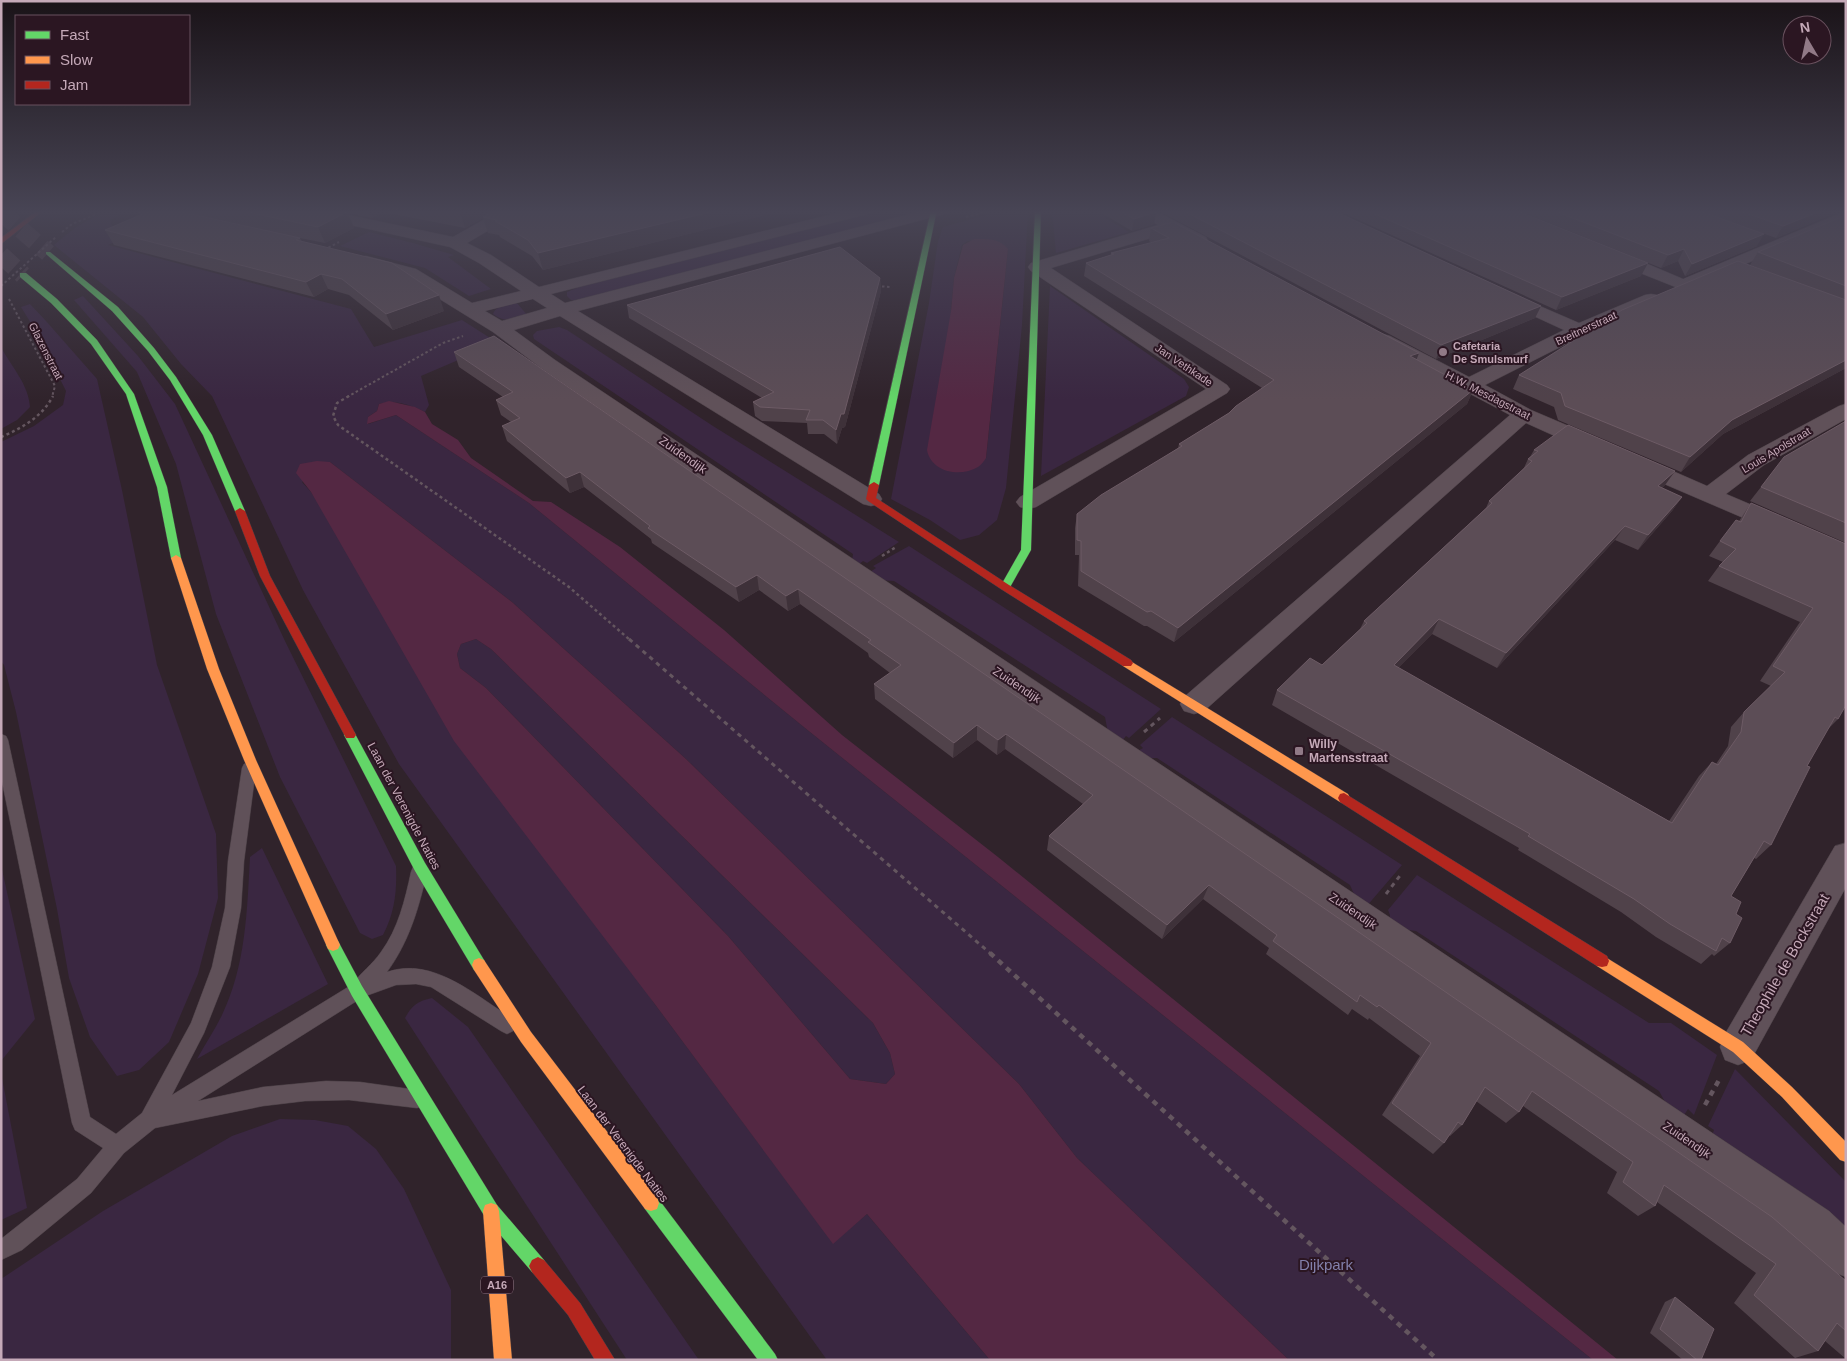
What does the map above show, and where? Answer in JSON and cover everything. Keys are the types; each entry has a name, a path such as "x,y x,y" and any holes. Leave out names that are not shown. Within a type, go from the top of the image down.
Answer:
{"main road":[{"name":"Laan der Verenigde Naties","path":"73,274 114,308 161,362 202,424 220,461 265,576 420,867 466,946 526,1037 768,1360"},
{"path":"921,274 870,499 1004,588 1422,846 1738,1047 1787,1092 1846,1154"},
{"path":"1004,588 1026,550 1037,274"},
{"path":"23,275 54,301 94,342 130,394 162,487 178,566 213,668 250,760 333,946 357,991 491,1211 574,1309 606,1360"},
{"name":"A16","path":"491,1211 503,1360"}],"street":[{"name":"Zuidendijk","path":"411,274 497,326 548,364 854,574 1686,1138 1814,1226 1846,1256"},
{"path":"507,274 870,499"},
{"path":"471,309 607,274"},
{"path":"497,326 697,274"},
{"name":"Jan Vethkade","path":"1028,502 1220,389 1047,274"},
{"path":"1655,274 1683,285"},
{"name":"Breitnerstraat","path":"1468,386 1579,330 1709,274"},
{"path":"1752,274 1756,275"},
{"path":"1490,288 1579,330"},
{"name":"H.W. Mesdagstraat","path":"1372,334 1524,414 1846,554"},
{"name":"Louis Apolstraat","path":"1709,495 1756,460 1846,410"},
{"path":"1194,704 1524,414"},
{"name":"Theophile de Bockstraat","path":"1738,1047 1842,871"}],"lane":[{"path":"1,740 82,1123 117,1146"},
{"path":"149,1120 198,1027 221,967 233,908 236,861 250,760"},
{"path":"357,991 382,965 398,939 411,906 420,867"},
{"path":"1,1250 15,1243 84,1186 117,1146 149,1120 357,991 396,977 416,976 434,979 526,1037"},
{"path":"149,1120 281,1094 326,1090 376,1093 423,1100"}],"path":[{"path":"1,286 15,274"},
{"path":"873,286 892,287"},
{"name":"Glazenstraat","path":"1,438 38,415 52,401 55,386 13,308"},
{"path":"497,326 443,343 338,403 333,416 338,425 569,587 960,926 1438,1360"},
{"path":"854,574 918,532"},
{"path":"1366,920 1422,846"},
{"path":"1686,1138 1738,1047"}],"green space":[{"name":"Dijkpark","path":"89,274 216,274 351,309 374,347 462,320 498,343 421,376 429,405 425,412 402,403 379,404 377,411 368,417 368,424 396,415 529,503 805,728 1593,1360 1289,1360 1077,1158 1019,1084 686,759 512,602 330,462 302,482 311,492 654,1003 833,1243 867,1214 990,1360 827,1360 399,764 303,590 212,396 181,364 143,317"},
{"path":"434,274 470,274 491,289 469,296"},
{"path":"631,274 684,274 579,301 571,300 567,296 567,292"},
{"path":"933,274 955,274 951,311 986,458 1006,274 1025,274 1022,325 1006,488 997,520 979,535 960,540 930,520 891,499"},
{"path":"1050,286 1184,379 1189,387 1186,396 1041,476"},
{"path":"83,296 138,356 175,404 284,639 396,866 394,901 383,935 372,939 360,933 280,777 216,614 176,464 137,372 74,300"},
{"path":"517,303 528,316 506,320 493,314 500,307"},
{"path":"30,304 97,379 122,490 157,665 216,834 218,898 198,974 169,1042 139,1070 117,1076 90,1037 69,978 57,909 16,712 4,665 1,661 1,442 34,426 63,405 66,391 37,333 21,307"},
{"path":"559,327 567,330 713,426 899,542 867,563 863,561 858,565 852,561 853,554 534,339 533,335 537,331"},
{"path":"1,347 23,383 30,407 17,420 1,429"},
{"path":"909,546 1161,709 1129,738 1126,736 1121,742 1108,733 1105,717 894,581 878,580 870,572 876,568 873,566"},
{"path":"476,639 491,649 873,1023 890,1053 895,1074 886,1084 850,1079 728,936 486,688 460,668 457,654 461,644"},
{"path":"1172,717 1402,865 1366,907 1357,901 1350,885 1157,758 1145,758 1136,752 1143,748 1140,745"},
{"path":"262,848 328,984 197,1059 222,1015 236,977 244,938 250,857"},
{"path":"1,865 35,1019 1,1061"},
{"path":"1417,875 1649,1023 1671,1023 1717,1055 1694,1115 1688,1109 1681,1120 1669,1109 1659,1091 1416,931 1401,929 1389,920 1388,910"},
{"path":"432,998 468,1027 699,1360 627,1360 405,1018 416,1004"},
{"path":"1735,1069 1846,1182 1846,1237 1711,1138 1714,1130 1708,1126"},
{"path":"1,1073 27,1208 1,1220"},
{"path":"280,1119 315,1120 348,1126 376,1149 404,1189 451,1290 451,1360 1,1360 1,1279 103,1211 232,1136"}],"shaded area":[{"path":"955,274 1005,274 986,458 979,466 963,472 947,471 940,468 934,463 927,450 951,311"},
{"path":"389,401 415,407 425,412 432,424 458,440 471,458 533,501 551,502 620,547 724,630 842,735 998,857 1618,1360 1593,1360 805,728 529,503 396,415 367,424 368,417 377,411 379,404"},
{"path":"317,461 330,462 512,602 686,759 1019,1084 1077,1158 1289,1360 990,1360 867,1214 833,1244 654,1003 454,741 311,492 296,473 300,464","holes":["476,639 491,649 873,1023 890,1053 895,1074 886,1084 850,1079 728,936 486,688 460,668 457,654 461,644"]}],"building":[{"path":"273,274 407,274 439,295 386,314 342,279 321,274 306,282"},
{"path":"743,274 874,274 880,278 844,414 841,414 836,430 823,420 806,420 810,410 760,407 753,402 774,392 627,305"},
{"path":"1103,274 1270,274 1419,353 1410,356 1473,390 1178,628 1151,611 1147,612 1081,571 1081,541 1077,540 1077,514 1101,495 1182,446 1179,444 1229,413 1236,406 1274,380"},
{"path":"1304,274 1470,274 1541,306 1441,345"},
{"path":"1509,274 1621,274 1562,297"},
{"path":"1708,274 1773,274 1846,300 1846,360 1732,420 1690,457 1565,406 1561,393 1519,375 1622,310"},
{"path":"1814,274 1846,274 1846,286"},
{"path":"494,336 1772,1217 1846,1281 1846,1331 1837,1323 1818,1351 1754,1295 1776,1264 1664,1185 1655,1206 1623,1182 1633,1162 1532,1091 1519,1112 1485,1087 1462,1125 1458,1122 1444,1143 1392,1103 1431,1043 1379,1005 1377,1007 1360,995 1357,1002 1273,941 1277,935 1209,885 1167,925 1049,836 1093,795 1006,734 998,740 977,725 954,743 874,684 901,665 868,642 871,640 798,589 786,596 757,575 736,587 648,528 650,526 580,472 566,478 502,426 520,418 496,400 513,392 454,352"},
{"path":"1846,421 1846,523 1761,487 1784,457"},
{"path":"1568,425 1675,471 1658,486 1682,497 1648,535 1625,526 1506,653 1439,619 1394,665 1672,823 1712,762 1718,765 1741,732 1744,712 1785,672 1773,666 1813,608 1719,566 1736,549 1720,541 1736,520 1741,522 1751,503 1846,544 1846,705 1838,719 1835,717 1807,766 1810,767 1771,845 1764,841 1731,896 1741,902 1736,914 1742,918 1730,943 1722,938 1716,951 1670,924 1634,899 1528,836 1530,834 1277,690 1310,658 1322,665 1367,623 1364,621 1492,503 1489,501 1532,461 1528,459 1538,451 1534,450"},
{"path":"1675,1297 1714,1329 1701,1360 1697,1360 1660,1329"}],"traffic: fast":[{"path":"74,274 115,309 173,378 193,408 207,435 240,511"},
{"path":"874,485 920,274"},
{"path":"1005,587 1026,550 1036,274"},
{"path":"23,275 54,301 94,342 130,394 162,487 176,558"},
{"path":"350,735 420,867 479,965"},
{"path":"333,945 357,991 491,1211 538,1266"},
{"path":"651,1203 769,1360"}],"traffic: slow":[{"path":"176,558 213,669 250,760 333,945"},
{"path":"1127,663 1344,798"},
{"path":"1602,961 1738,1047 1787,1092 1846,1154"},
{"path":"479,965 526,1037 651,1203"},
{"path":"491,1211 503,1360"}],"traffic: jam":[{"path":"874,485 871,499 1005,587 1127,663"},
{"path":"240,511 265,576 350,735"},
{"path":"1344,798 1602,961"},
{"path":"538,1266 574,1309 606,1360"}],"place":[{"name":"Cafetaria De Smulsmurf","path":"1443,352"},
{"name":"Willy Martensstraat","path":"1299,751"}]}
